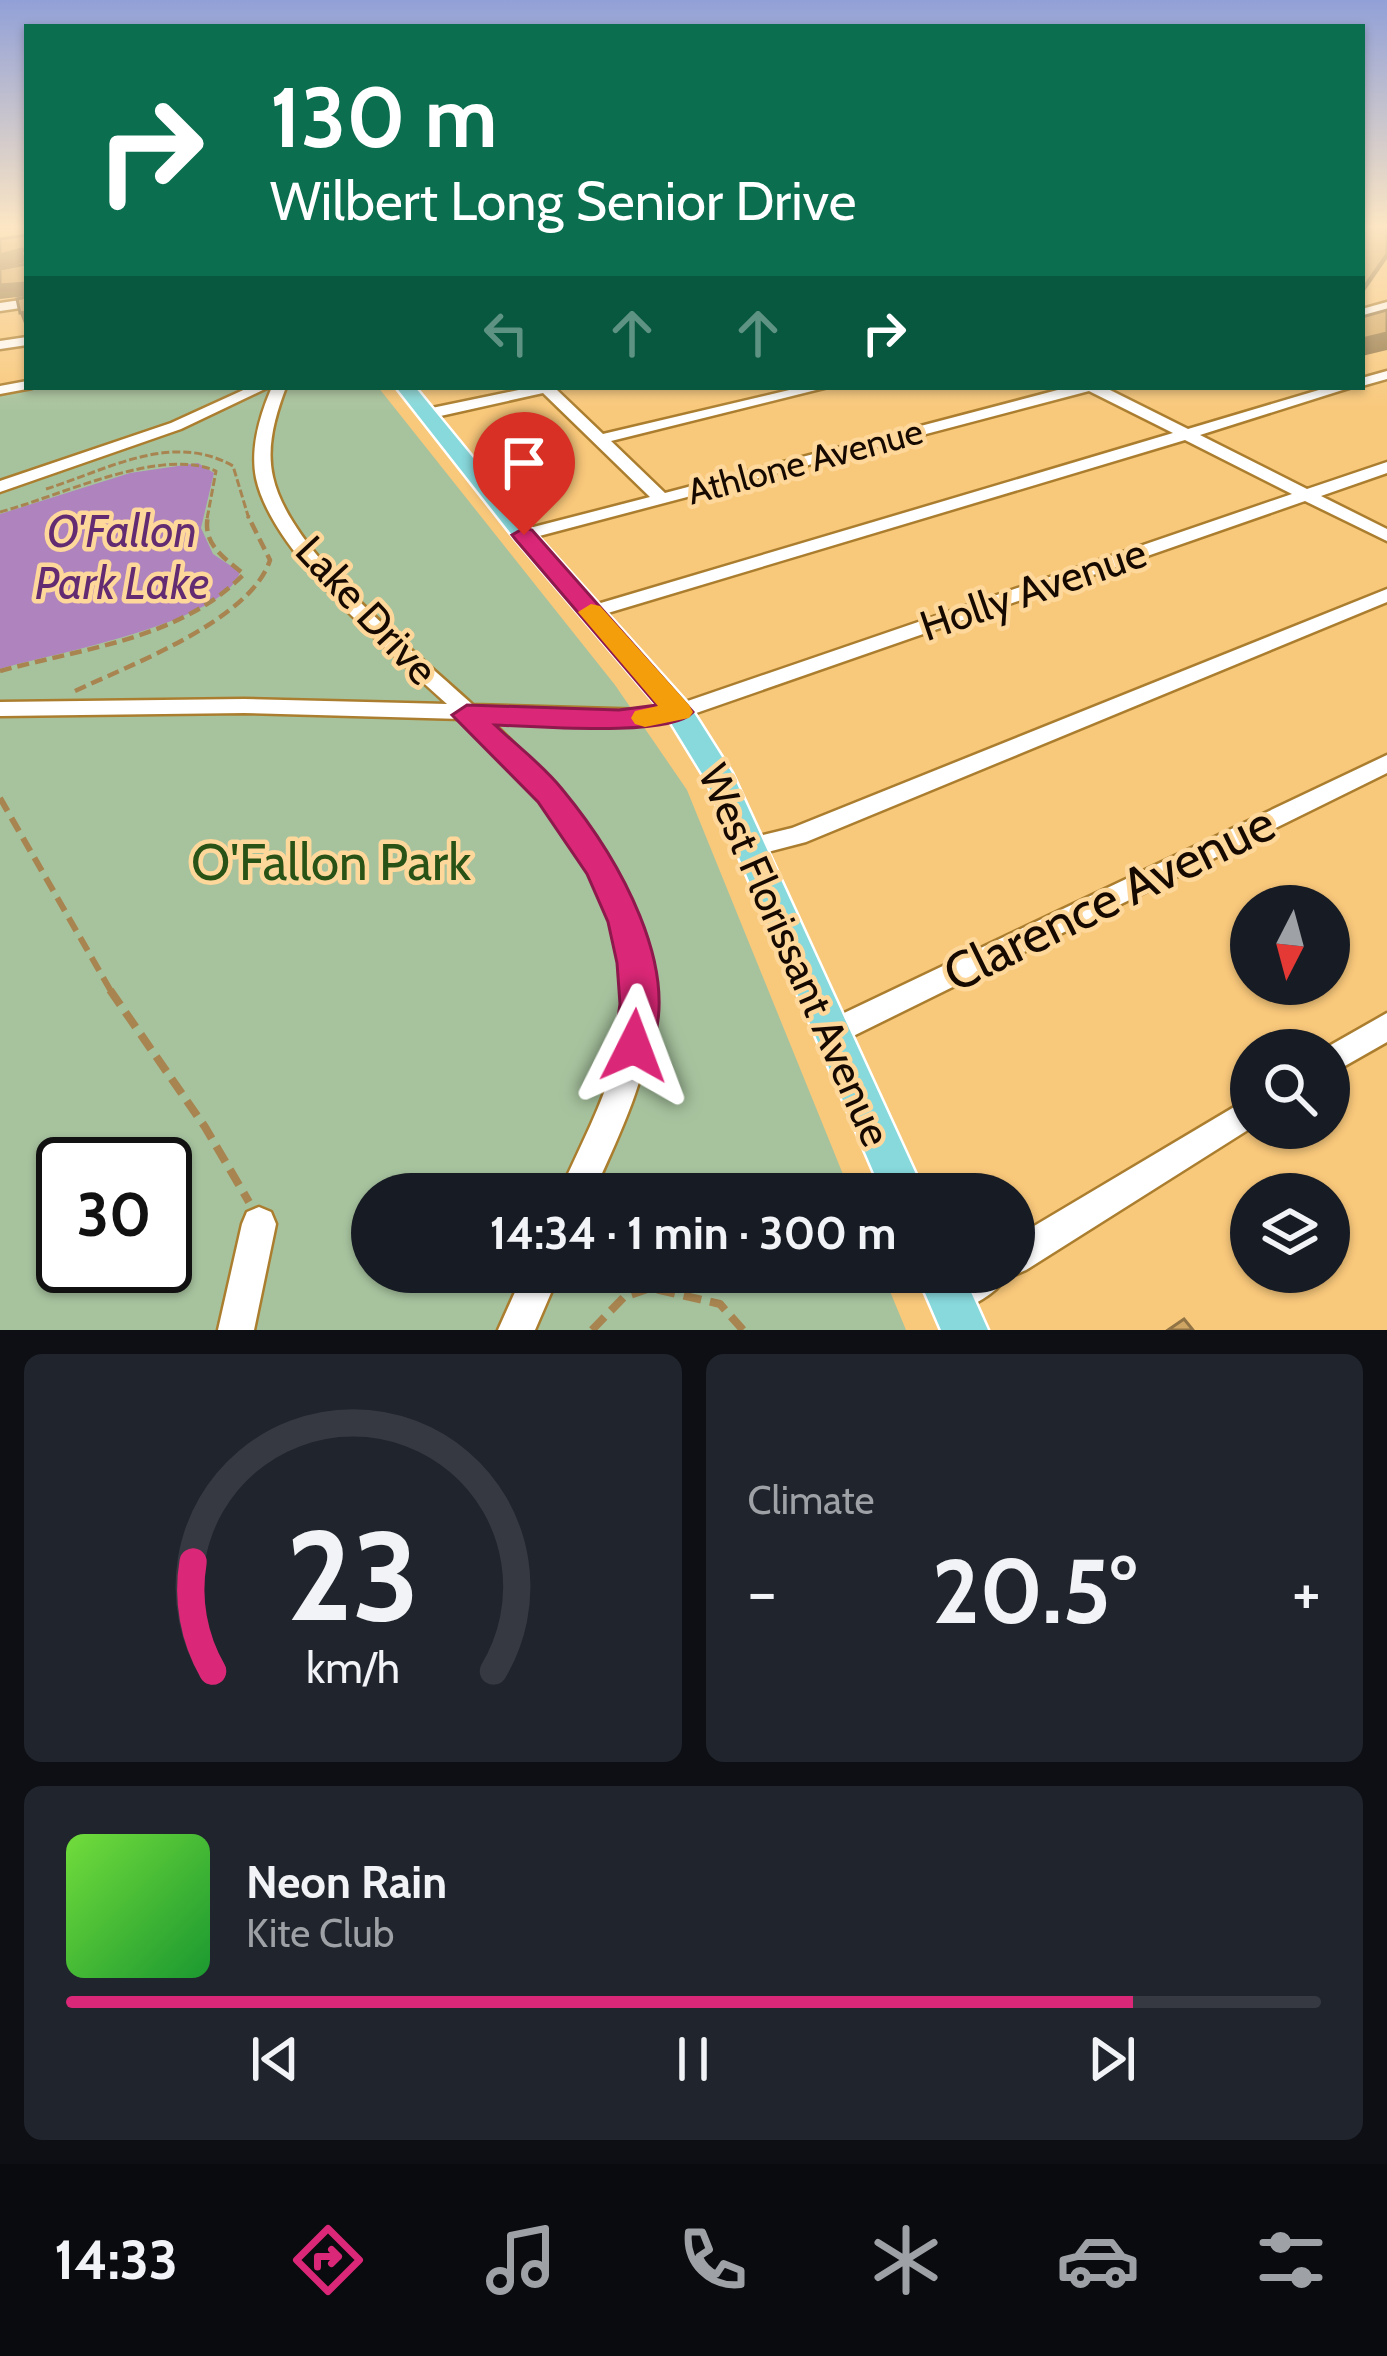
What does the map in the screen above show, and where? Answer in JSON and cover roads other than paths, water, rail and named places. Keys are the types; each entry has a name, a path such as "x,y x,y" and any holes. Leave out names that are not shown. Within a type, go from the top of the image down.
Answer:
{"main road":[{"name":"West Florissant Avenue","path":"407,390 524,535 679,712 721,780 894,1173"}],"street":[{"path":"0,487 176,426 255,390"},
{"name":"Lake Drive","path":"278,390 270,408 263,458 275,504 324,574 549,794 577,828 625,922 638,1004 634,1046 622,1089 585,1173"},
{"path":"427,414 541,390"},
{"path":"552,390 662,499"},
{"path":"601,440 809,390"},
{"name":"Athlone Avenue","path":"524,535 1079,390"},
{"path":"1096,390 1387,536"},
{"path":"591,612 1335,390"},
{"name":"Holly Avenue","path":"0,709 244,706 619,719 679,712 1387,467"},
{"path":"752,847 797,836 1387,595"},
{"name":"Clarence Avenue","path":"831,1033 1387,763"},
{"path":"1350,1049 1387,1026"},
{"path":"1035,1245 1230,1124"},
{"path":"236,1330 259,1224"},
{"path":"516,1330 533,1293"}],"water":[{"name":"O'Fallon Park Lake","path":"198,463 214,473 201,528 213,554 240,572 227,590 171,621 0,669 0,514 130,473"}],"park label":[{"name":"O'Fallon Park","path":"331,862"}]}
